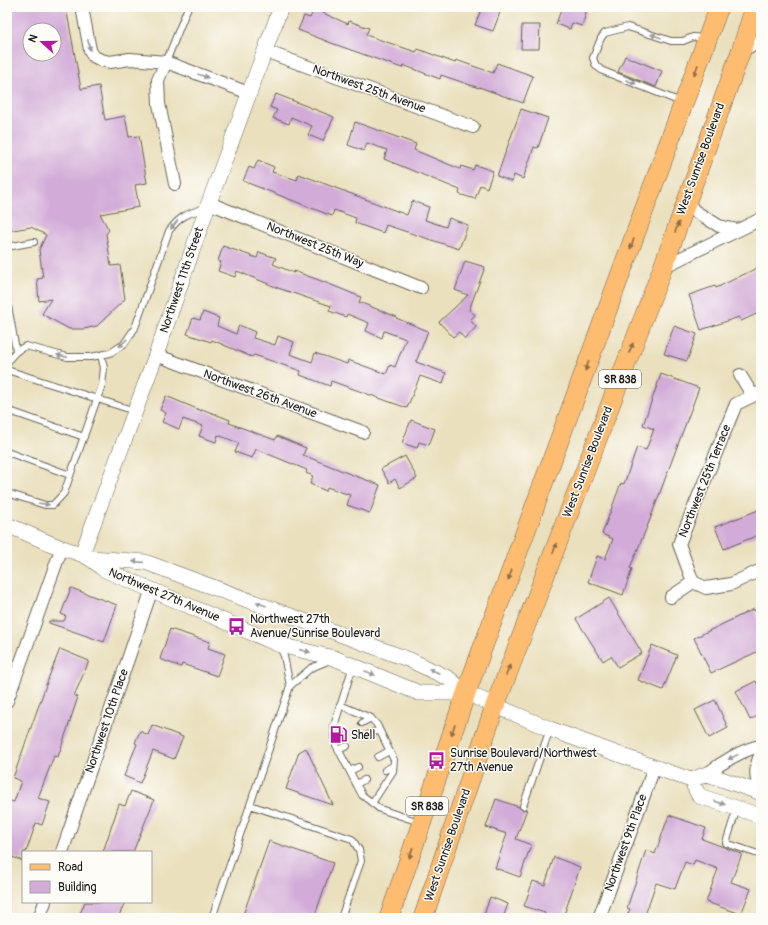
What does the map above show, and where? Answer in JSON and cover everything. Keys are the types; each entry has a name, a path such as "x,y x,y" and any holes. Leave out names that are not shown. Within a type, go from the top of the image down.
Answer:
{"main road":[{"name":"SR 838","path":"389,918 466,694 719,7"},
{"name":"West Sunrise Boulevard","path":"423,918 495,706 662,266 741,51 755,7"}],"street":[{"path":"82,7 90,50 93,56 110,62 130,59 166,62 249,92"},
{"name":"Northwest 11th Street","path":"87,556 135,411 208,205 281,7"},
{"path":"741,51 761,40"},
{"name":"Northwest 25th Avenue","path":"265,51 472,127"},
{"path":"166,62 158,80 159,104 175,184"},
{"path":"687,197 693,210 719,226 738,230"},
{"name":"Northwest 25th Way","path":"208,205 421,288"},
{"path":"662,266 761,219"},
{"name":"Northwest 26th Avenue","path":"156,355 363,432"},
{"path":"740,375 757,394"},
{"name":"Northwest 25th Terrace","path":"693,582 679,544 736,404 757,394"},
{"name":"Northwest 27th Avenue","path":"7,525 62,548 87,556 145,562 410,660 448,678 466,694 550,729 654,768 691,780"},
{"path":"7,701 62,548"},
{"name":"Northwest 27th Avenue","path":"87,556 103,568 280,645 334,658 419,693 466,694"},
{"path":"671,597 693,582 706,588 731,584 761,570"},
{"name":"Northwest 10th Place","path":"62,851 152,589"},
{"path":"761,746 754,747 721,763 707,774 691,780 699,796 761,816"},
{"path":"761,754 757,761 756,777 761,792"},
{"name":"Northwest 9th Place","path":"599,918 654,768"},
{"path":"707,774 761,792"},
{"path":"39,918 45,903"}],"lane":[{"path":"166,62 188,7"},
{"path":"684,103 603,71 596,66 592,58 601,38 605,33 628,27 671,41 683,41 693,37 708,38"},
{"path":"7,363 16,350 26,346 67,358 91,357 110,353 124,344 135,328 169,231 183,216 208,205"},
{"path":"7,247 34,242"},
{"path":"7,300 16,350"},
{"path":"7,493 44,505 53,505 64,492 102,385 104,368 101,355"},
{"path":"7,370 135,411"},
{"path":"7,410 84,437"},
{"path":"7,452 70,475"},
{"path":"212,918 290,686 284,656 280,645"},
{"path":"290,686 311,668 334,658"},
{"path":"353,666 334,726 338,750 362,795 380,810 421,823"},
{"path":"340,705 371,718 377,724 394,760 393,771 372,803"},
{"path":"362,723 371,718"},
{"path":"523,806 550,729"},
{"path":"368,735 379,730"},
{"path":"335,736 342,732"},
{"path":"338,750 347,746"},
{"path":"378,757 389,751"},
{"path":"385,770 393,766"},
{"path":"350,771 358,767"},
{"path":"356,784 364,780"},
{"path":"250,805 352,839 359,850 361,861 341,918"},
{"path":"737,808 726,843 761,855"}],"building":[{"path":"21,7 66,7 81,89 99,86 105,120 125,116 129,137 139,136 147,183 135,185 139,207 100,214 109,230 106,234 111,266 120,265 125,299 97,326 84,329 69,329 42,314 51,299 39,301 37,279 43,278 39,250 46,235 31,227 7,231 7,9"},
{"path":"482,7 502,7 493,31 475,25"},
{"path":"562,7 580,7 587,10 582,26 572,23 570,29 556,24"},
{"path":"314,9 348,24 349,21 369,28 366,35 416,52 418,49 455,63 456,60 493,73 497,63 533,76 523,103 441,75 440,79 403,65 402,68 298,30 304,16 310,18"},
{"path":"522,25 540,25 539,49 521,49"},
{"path":"625,56 662,71 656,87 618,72"},
{"path":"276,94 334,117 323,141 308,135 312,126 291,117 289,124 273,118 277,110 270,107"},
{"path":"521,109 548,118 538,148 534,147 523,179 514,175 512,182 497,176"},
{"path":"355,122 416,144 414,150 460,169 461,166 473,170 475,165 493,171 487,188 480,185 475,199 459,194 460,190 384,159 387,150 367,143 364,151 348,145"},
{"path":"258,160 274,167 272,172 297,180 299,174 407,215 412,201 429,207 425,220 446,227 449,218 468,225 459,249 386,225 383,233 355,223 356,218 334,210 332,216 243,181 249,167 254,169"},
{"path":"223,246 257,258 259,252 276,258 273,264 361,297 359,302 428,331 416,362 446,373 443,384 420,376 407,408 331,381 330,386 300,375 301,371 254,355 252,357 212,340 211,342 187,334 193,318 200,320 203,312 219,318 217,326 236,334 239,325 255,332 253,338 275,345 278,336 294,342 290,354 312,362 315,353 347,364 348,360 386,374 390,365 395,367 406,339 384,331 382,338 366,331 369,323 347,314 346,317 329,311 331,306 278,288 237,271 235,277 218,271 221,262 218,261"},
{"path":"465,261 485,267 469,310 475,315 470,320 476,327 465,339 459,332 453,337 439,322 468,295 455,290"},
{"path":"761,266 761,312 741,321 739,317 701,330 689,295 715,286 716,288"},
{"path":"674,326 697,334 687,361 664,354"},
{"path":"661,374 699,388 649,522 630,568 632,569 623,595 588,582 597,556 605,559 613,539 602,534 621,483 624,484 637,447 646,450 654,429 643,425"},
{"path":"166,396 202,411 202,409 230,420 229,423 275,440 277,436 306,448 303,455 380,485 370,513 347,505 350,495 327,487 326,491 310,484 313,476 306,473 307,470 256,449 252,458 235,452 239,443 218,435 216,442 199,436 203,426 183,419 179,429 162,422 166,413 160,410"},
{"path":"411,420 435,429 429,445 419,442 417,448 402,443"},
{"path":"405,456 417,478 400,488 395,479 389,483 381,469"},
{"path":"761,509 761,534 724,549 715,527"},
{"path":"71,588 117,605 104,642 49,623 49,621 64,621 66,616 61,614"},
{"path":"609,598 642,653 618,667 611,656 603,661 576,619"},
{"path":"754,609 761,624 761,650 711,673 694,638"},
{"path":"170,629 210,642 208,648 225,654 217,676 182,664 181,667 160,659"},
{"path":"652,645 677,655 663,690 638,680"},
{"path":"60,649 89,661 74,696 78,697 58,757 54,756 38,798 50,802 42,825 36,823 26,851 22,851 22,861 7,855 7,800 14,802 21,781 13,778"},
{"path":"756,681 761,691 761,714 750,720 736,691"},
{"path":"715,700 728,728 709,738 695,710"},
{"path":"152,725 183,737 174,759 153,751 140,783 124,776 137,744 135,743 140,731 148,735"},
{"path":"306,748 333,805 286,789 299,752"},
{"path":"131,791 154,800 133,851 103,851 119,804 125,806"},
{"path":"496,799 519,807 522,810 527,809 516,839 531,845 520,877 495,868 507,834 486,827"},
{"path":"669,815 706,828 702,839 742,854 731,882 751,889 741,914 706,902 718,869 695,860 693,865 685,862 675,889 656,883 644,918 626,918 630,909 627,908 646,850 655,854"},
{"path":"269,841 333,863 314,918 242,918"},
{"path":"554,857 580,867 563,918 543,918 545,913 524,906 533,881 545,885"},
{"path":"490,897 508,904 503,918 483,918"},
{"path":"85,903 125,903 118,918 78,918"}],"place":[{"name":"Northwest 27th Avenue/Sunrise Boulevard","path":"237,626"},
{"name":"Shell","path":"338,735"},
{"name":"Sunrise Boulevard/Northwest 27th Avenue","path":"437,760"}]}
